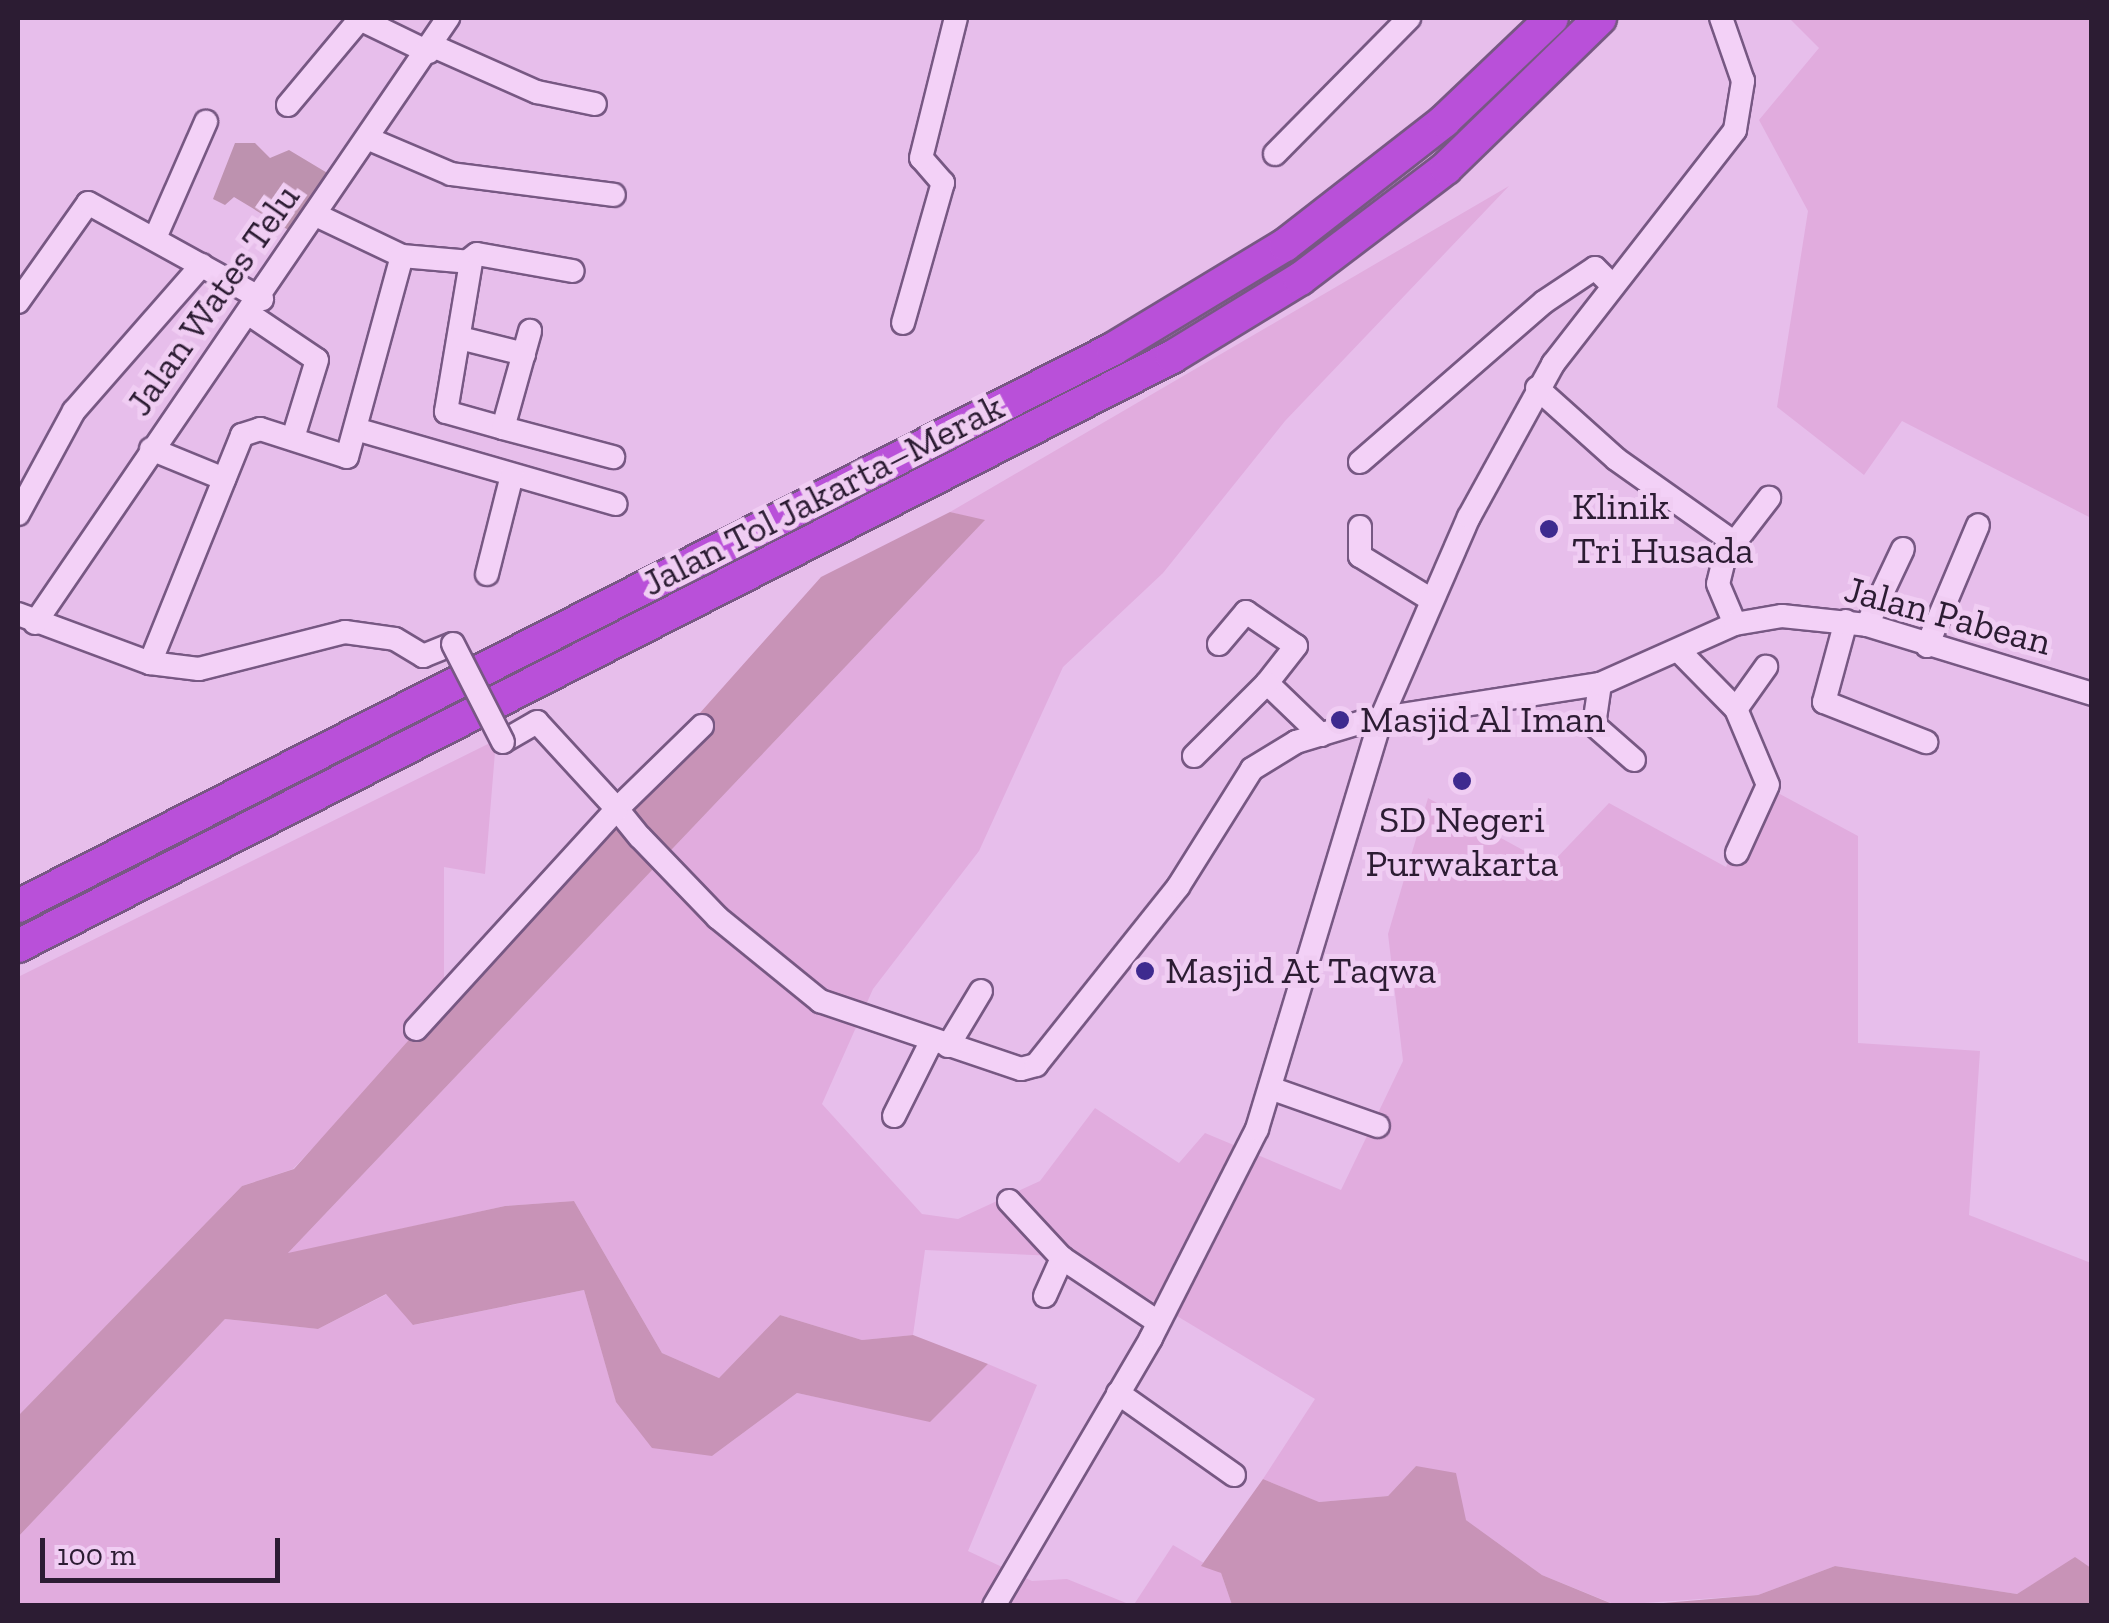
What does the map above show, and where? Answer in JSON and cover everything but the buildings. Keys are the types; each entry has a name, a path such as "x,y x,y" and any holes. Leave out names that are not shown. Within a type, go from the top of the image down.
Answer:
{"highway":[{"name":"Jalan Tol Jakarta–Merak","path":"18,906 1113,349 1285,245 1444,121 1552,18"},
{"name":"Jalan Tol Jakarta–Merak","path":"18,946 1172,357 1300,278 1446,168 1600,18"}],"street":[{"name":"Jalan Wates Telu","path":"26,619 257,308 448,18"},
{"path":"903,322 943,183 920,164 956,18"},
{"path":"994,1606 1158,1322 1273,1089 1381,719 1430,599 1537,388 1612,285 1735,130 1743,81 1721,18"},
{"path":"288,105 360,19 537,92 596,104"},
{"path":"1275,154 1403,20"},
{"path":"155,238 206,122"},
{"path":"369,139 450,174 614,195"},
{"path":"18,302 88,203 202,265 317,360 293,438"},
{"path":"316,215 402,256 468,260 477,254 572,271"},
{"path":"150,662 242,434 293,438 343,459 359,430 402,256"},
{"path":"468,260 464,339 446,412 613,457"},
{"path":"18,514 74,411 202,265"},
{"path":"1360,462 1544,302 1595,268 1612,285"},
{"path":"464,339 527,342 503,428"},
{"path":"1537,388 1732,546"},
{"path":"359,430 616,504"},
{"path":"150,449 224,480"},
{"path":"486,574 512,475"},
{"path":"1736,624 1718,584 1732,546 1769,498"},
{"path":"1926,646 1978,525"},
{"path":"1360,527 1360,556 1430,599"},
{"path":"1902,549 1857,623 1824,702 1926,742"},
{"path":"1194,756 1267,683 1296,646 1246,612 1220,644"},
{"path":"26,619 150,662 220,669 345,632 395,639 422,656 452,644 503,742 537,722 772,967 855,1018 940,1044"},
{"name":"Jalan Pabean","path":"940,1044 1011,1067 1036,1065 1178,888 1252,769 1321,735 1381,719 1600,684 1680,652 1736,624 1857,623 2092,694"},
{"path":"1680,652 1736,709 1768,784 1737,853"},
{"path":"1736,709 1766,667"},
{"path":"1267,683 1321,735"},
{"path":"1600,684 1594,725 1634,760"},
{"path":"416,1029 617,809 702,726"},
{"path":"894,1116 940,1044 981,991"},
{"path":"1273,1089 1378,1126"},
{"path":"1009,1201 1062,1258 1158,1322"},
{"path":"1046,1296 1062,1258"},
{"path":"1118,1394 1234,1475"}],"shaded area":[{"path":"1789,18 2091,18 2091,518 1902,421 1864,475 1777,407 1808,211 1759,120 1819,48"},
{"path":"235,143 255,143 270,158 289,150 334,177 295,234 234,197 225,205 213,199"},
{"path":"1509,186 1285,421 1163,573 1063,667 979,851 873,989 822,1104 922,1214 958,1219 1040,1181 1095,1108 1179,1163 1205,1133 1341,1190 1403,1061 1388,934 1428,798 1550,865 1609,803 1726,867 1763,785 1858,836 1858,1043 1980,1051 1969,1215 2091,1263 2091,1568 2075,1558 2017,1594 1835,1566 1758,1595 1616,1605 1542,1575 1466,1520 1416,1466 1388,1496 1318,1502 1263,1479 1315,1399 1079,1257 925,1250 913,1335 862,1340 780,1315 719,1378 662,1353 574,1201 505,1206 287,1254 984,521 950,512"},
{"path":"950,512 985,520 288,1253 505,1206 574,1201 662,1353 719,1378 780,1315 862,1340 913,1335 988,1364 930,1422 797,1393 712,1456 652,1448 616,1402 584,1290 413,1325 386,1294 318,1329 225,1319 18,1537 18,1416 242,1186 294,1169 821,577"},
{"path":"496,740 485,874 444,867 444,1009 293,1169 242,1186 18,1416 18,977"},
{"path":"584,1290 616,1401 712,1456 797,1393 930,1421 988,1364 1037,1385 968,1551 1032,1581 1067,1579 1131,1605 18,1605 18,1537 225,1319 318,1329 387,1294 414,1325"},
{"path":"1416,1466 1456,1473 1466,1520 1542,1575 1615,1605 1232,1605 1221,1573 1201,1566 1263,1479 1319,1502 1388,1496"},
{"path":"1173,1545 1221,1573 1232,1605 1133,1606"},
{"path":"2075,1557 2091,1568 2091,1605 1640,1605 1758,1595 1835,1566 2017,1594"}],"place":[{"name":"Klinik Tri Husada","path":"1549,529"},
{"name":"Masjid Al Iman","path":"1340,720"},
{"name":"SD Negeri Purwakarta","path":"1462,781"},
{"name":"Masjid At Taqwa","path":"1145,971"}]}
